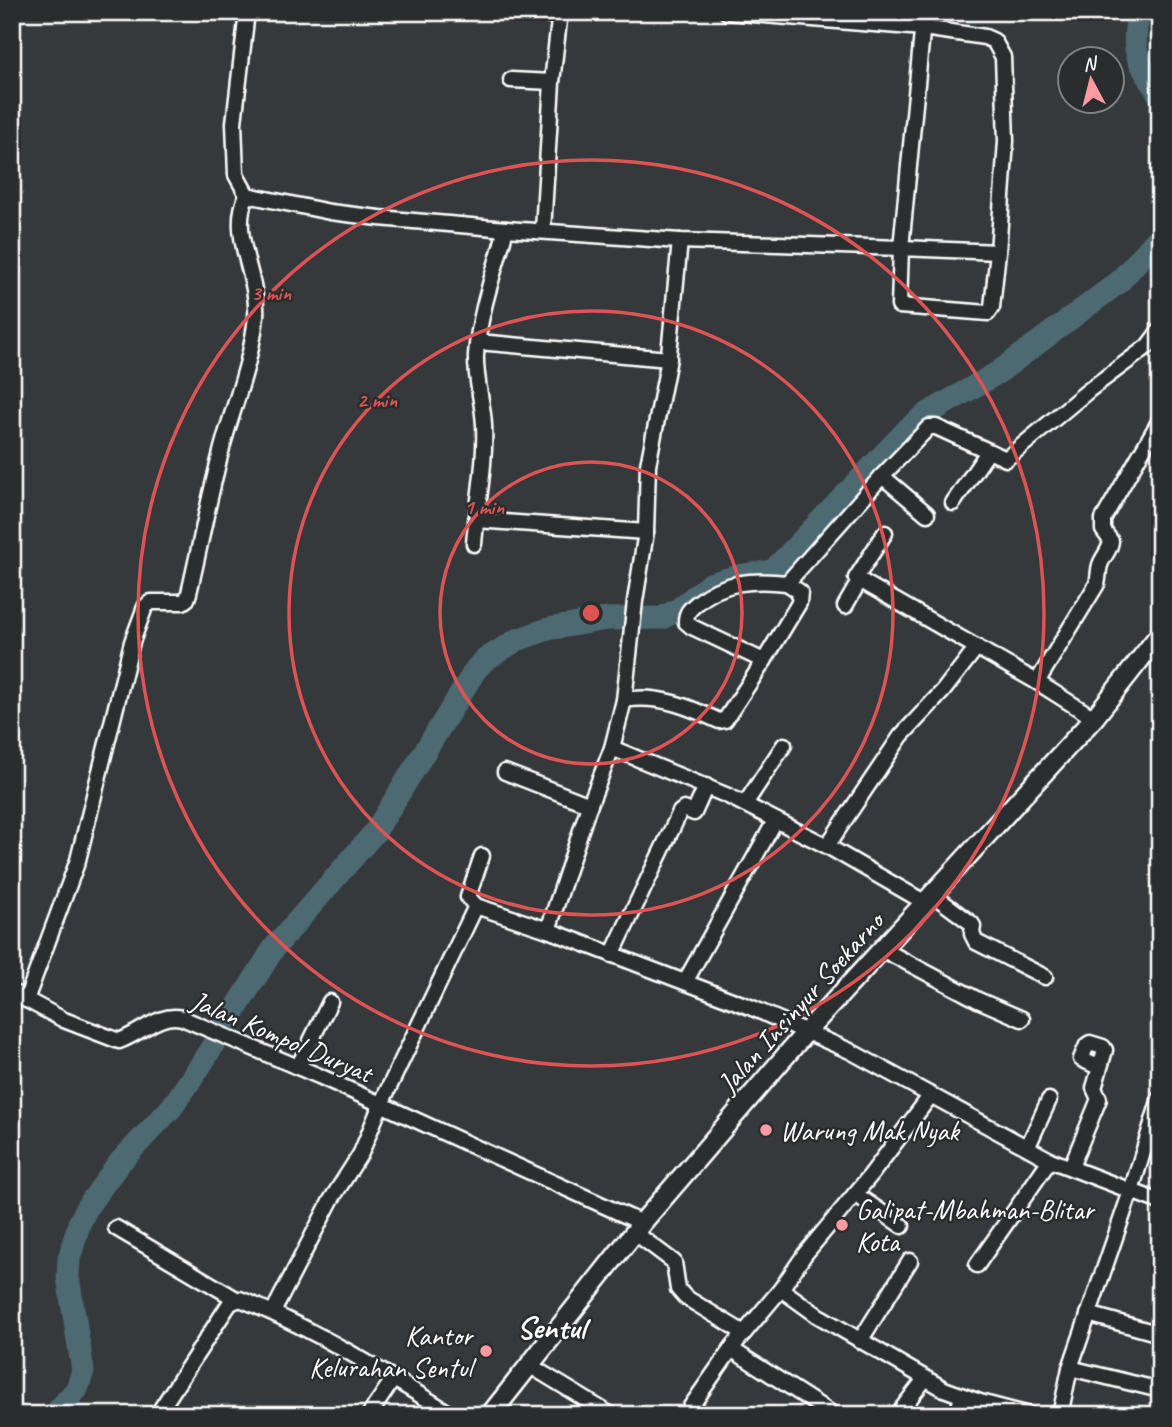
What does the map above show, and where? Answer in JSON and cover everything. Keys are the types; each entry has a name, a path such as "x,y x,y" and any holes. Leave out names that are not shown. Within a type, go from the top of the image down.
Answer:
{"main road":[{"name":"Jalan Insinyur Soekarno","path":"490,1415 638,1227 806,1032 1094,718 1160,634"}],"street":[{"path":"19,996 78,860 132,642 145,607 150,602 183,601 190,593 223,444 249,362 256,318 255,293 241,229 241,212 247,195 236,175 234,137 247,12"},
{"path":"531,12 560,14 552,82 543,230"},
{"path":"727,12 923,28 985,37 994,41 1003,57 1006,141 992,307 985,314 899,306 901,248 923,28 924,12"},
{"path":"511,80 552,82"},
{"path":"247,195 330,212 506,229 680,241 998,252"},
{"path":"474,544 484,446 482,405 476,375 478,342 506,229"},
{"path":"548,930 612,748 624,700 646,532 648,465 669,359 680,241"},
{"path":"787,583 882,476 930,427 936,427 1002,459 1007,458 1089,390 1148,346 1160,330"},
{"path":"478,342 669,359"},
{"path":"1037,682 1097,584 1099,567 1111,547 1111,541 1103,530 1103,519 1160,420"},
{"path":"953,503 988,452"},
{"path":"882,476 927,514"},
{"path":"476,520 646,532"},
{"path":"885,533 856,575 860,580 1094,718"},
{"path":"624,700 668,701 691,707 723,721 764,661 800,600 798,590 787,583 758,580 731,584 703,598 686,616 686,622 764,661"},
{"path":"845,606 860,580"},
{"path":"827,846 901,736 943,691 977,647"},
{"path":"745,804 783,745"},
{"path":"612,748 745,804 928,898 971,923 976,942 1045,977"},
{"path":"505,772 590,805"},
{"path":"612,955 680,812 684,809 694,813 706,786"},
{"path":"685,982 775,821"},
{"path":"482,856 468,897 476,906 548,930 751,1007 862,1057 1050,1160 1160,1202"},
{"path":"273,1312 331,1200 360,1153 476,906"},
{"path":"882,948 978,1000 1023,1019"},
{"name":"Jalan Kompol Duryat","path":"19,996 93,1033 119,1041 163,1018 172,1015 182,1018 515,1163 638,1227 674,1262 678,1289 684,1297 744,1333"},
{"path":"298,1067 330,1002"},
{"path":"1071,1167 1098,1104 1099,1099 1094,1090 1098,1067"},
{"path":"685,1415 731,1349 781,1289 804,1254 855,1194 931,1095"},
{"path":"1060,1415 1070,1368 1160,1098"},
{"path":"1028,1146 1049,1100"},
{"path":"977,1265 1050,1160"},
{"path":"855,1194 902,1226"},
{"path":"116,1228 236,1299 273,1312 394,1378 452,1415"},
{"path":"860,1341 910,1261"},
{"path":"781,1289 860,1341 925,1379 962,1395 1030,1415"},
{"path":"157,1415 230,1303 236,1299"},
{"path":"1088,1314 1160,1334"},
{"path":"731,1349 834,1415"},
{"path":"529,1365 611,1415"},
{"path":"1070,1368 1160,1390"},
{"path":"369,1415 394,1378"},
{"path":"897,1415 925,1379"},
{"path":"957,1415 962,1395"}],"waterway":[{"path":"1139,12 1136,48 1146,74 1160,96"},
{"path":"54,1415 77,1389 83,1371 68,1277 69,1259 87,1207 120,1162 172,1107 274,948 375,832 476,669 486,659 517,640 548,629 607,619 662,618 679,609 710,584 738,576 773,571 909,428 927,414 999,372 1119,282 1160,236"}],"place":[{"name":"Warung Mak Nyak","path":"766,1130"},
{"name":"Galipat-Mbahman-Blitar Kota","path":"842,1225"},
{"name":"Kantor Kelurahan Sentul","path":"486,1351"}],"district":[{"name":"Sentul","path":"551,1327"}]}
